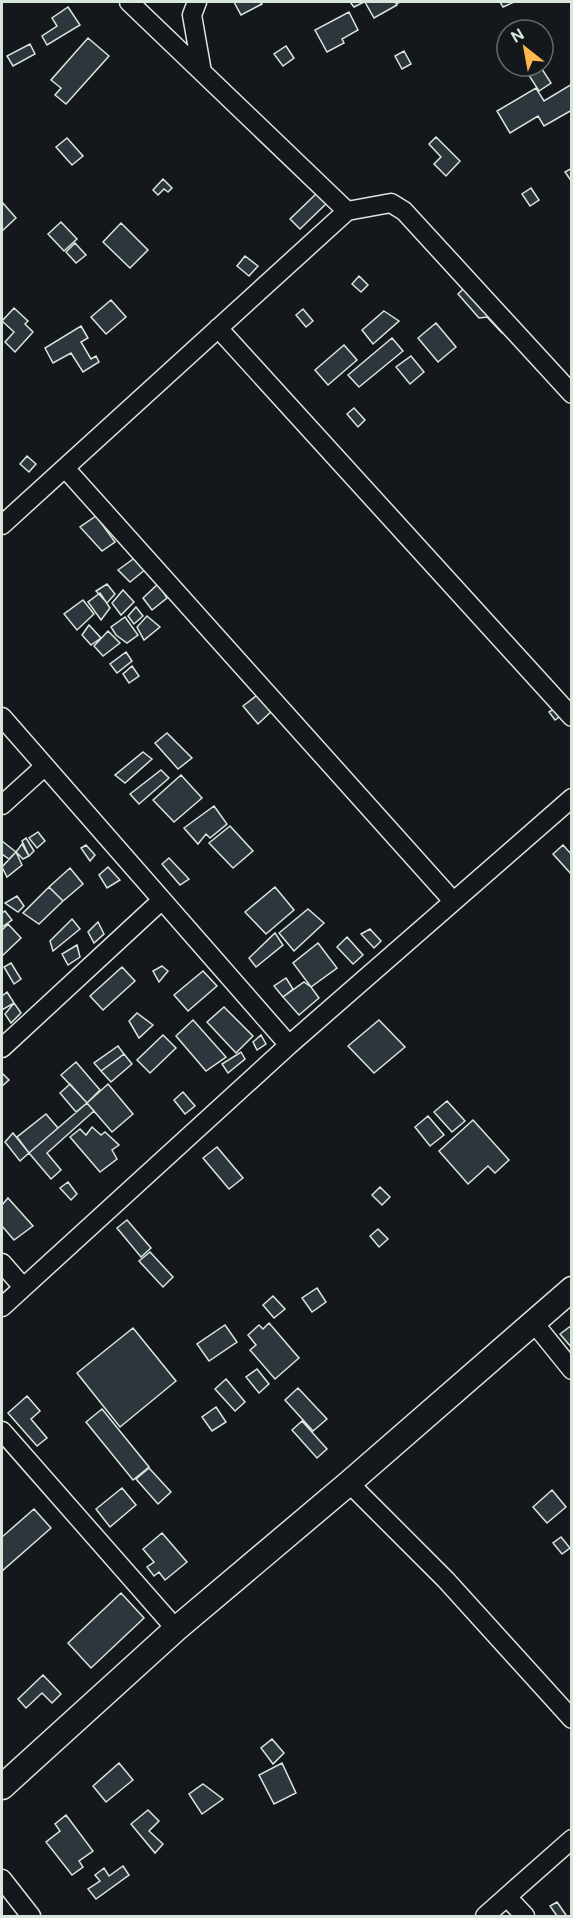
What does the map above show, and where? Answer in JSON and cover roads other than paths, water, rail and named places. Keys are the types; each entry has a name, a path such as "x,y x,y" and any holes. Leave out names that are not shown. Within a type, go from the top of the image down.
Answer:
{"main road":[{"path":"2,1786 176,1629 349,1483 572,1289"}],"street":[{"path":"129,2 347,211"},
{"path":"197,2 192,15 202,72"},
{"path":"2,525 347,211 391,204 404,211 572,394"},
{"path":"218,328 572,717"},
{"path":"65,468 453,901"},
{"path":"2,717 289,1045"},
{"path":"2,806 44,767"},
{"path":"2,1306 289,1045 572,798"},
{"path":"2,1048 162,900"},
{"path":"2,1263 23,1287"},
{"path":"534,1323 572,1370"},
{"path":"2,1431 176,1629"},
{"path":"349,1483 446,1580 572,1719"},
{"path":"485,1917 572,1839"},
{"path":"2,1879 31,1917"},
{"path":"507,1897 525,1917"}]}
